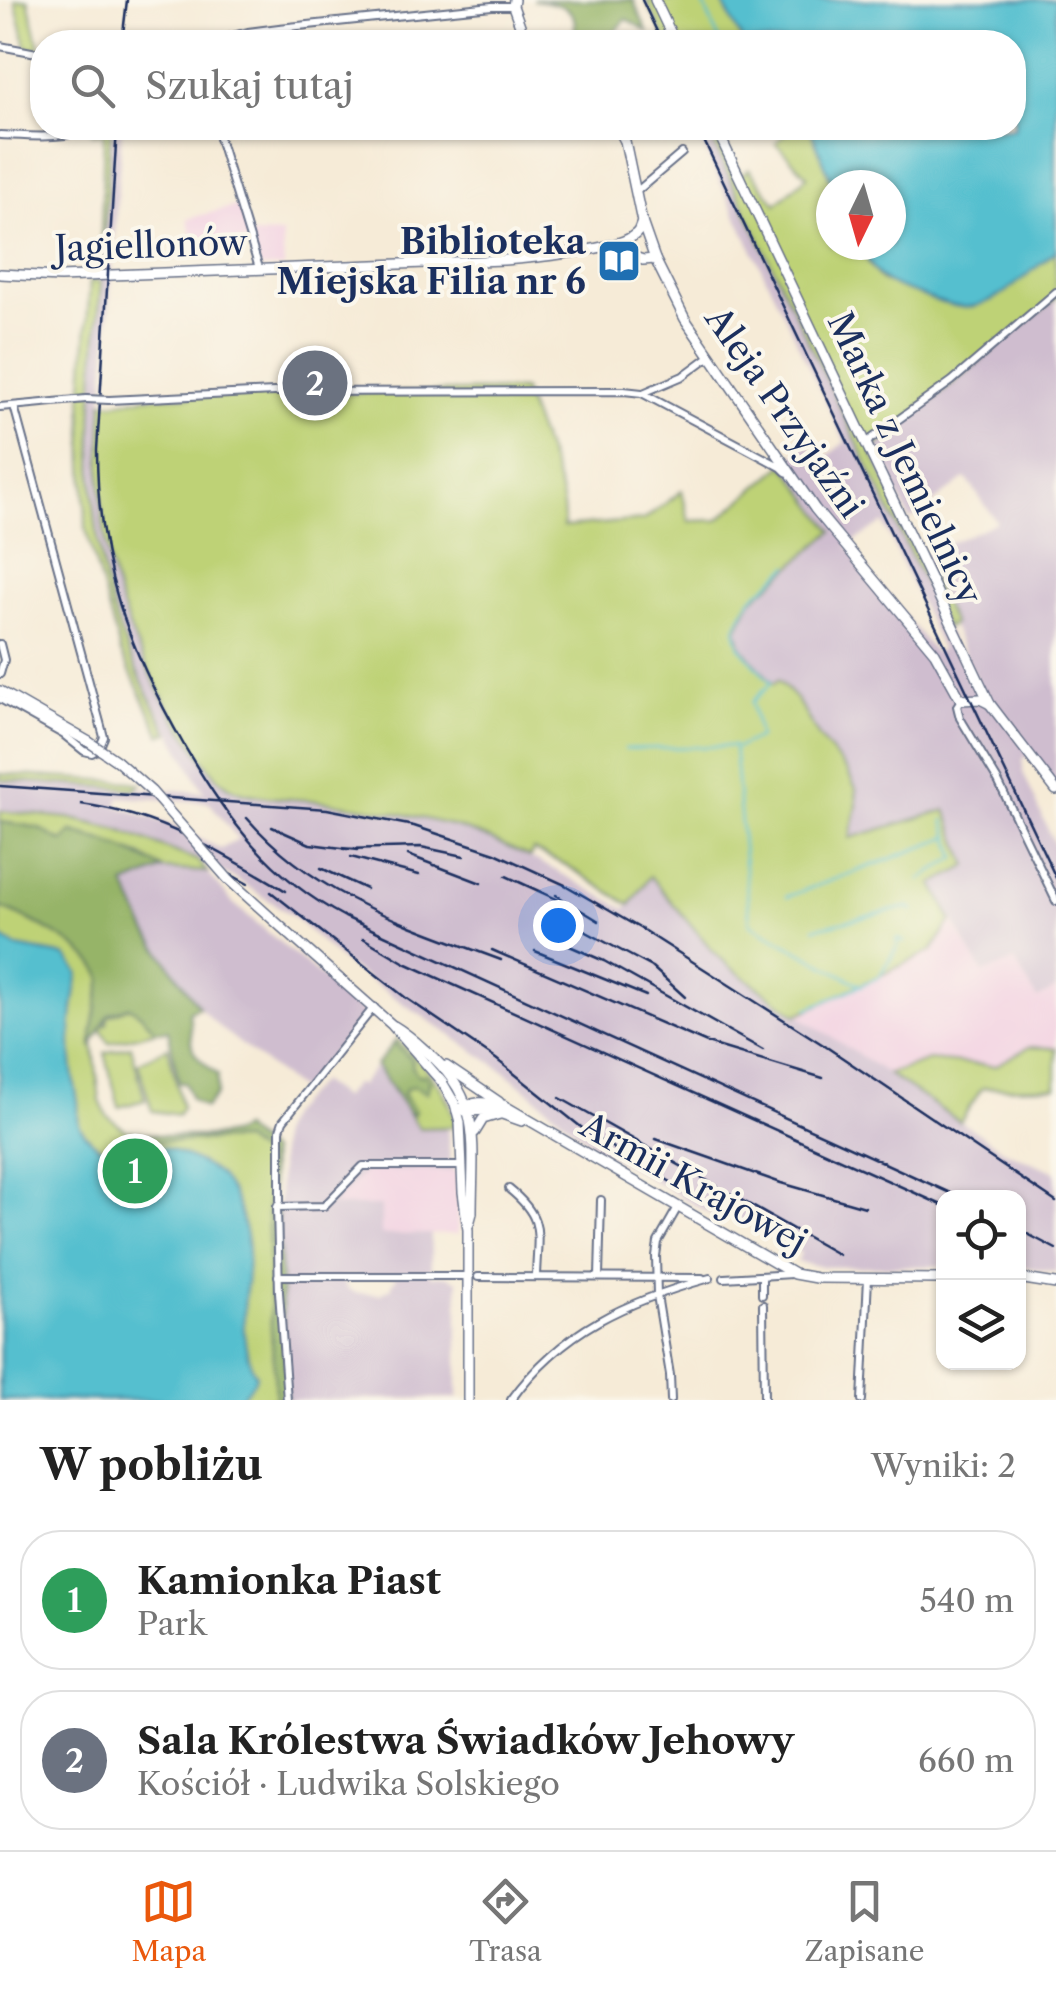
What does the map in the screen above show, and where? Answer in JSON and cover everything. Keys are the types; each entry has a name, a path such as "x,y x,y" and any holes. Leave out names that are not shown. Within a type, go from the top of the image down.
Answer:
{"street":[{"path":"503,0 513,3"},
{"path":"654,0 669,30"},
{"path":"264,30 513,3"},
{"path":"513,3 522,30"},
{"path":"0,46 30,52"},
{"path":"0,136 30,135"},
{"path":"220,140 259,268"},
{"name":"Aleja Przyjaźni","path":"624,140 642,222 685,320 815,509 935,653 961,700"},
{"name":"Marka z Jemielnicy","path":"722,140 990,704 1056,790"},
{"path":"636,192 682,153"},
{"name":"Jagiellonów","path":"0,274 60,276 504,260 602,246 630,238 642,222"},
{"name":"Jagiellonów","path":"602,246 643,260 655,259"},
{"path":"866,442 952,381 1056,292"},
{"path":"0,407 86,398 274,392 642,393 683,376 710,356"},
{"path":"642,393 780,466 795,480"},
{"path":"0,700 64,735 88,753 101,745 104,736 14,406"},
{"path":"0,644 4,660 0,674"},
{"path":"0,691 89,742 144,783 228,879 392,1025 442,1082 457,1111 473,1276 468,1400"},
{"path":"990,704 980,699 961,700 957,706 1056,900"},
{"path":"288,1400 278,1276 279,1134 281,1125 374,1008"},
{"path":"392,1025 502,1110"},
{"path":"440,1062 457,1083 468,1108 472,1140 472,1213 468,1230"},
{"name":"Armii Krajowej","path":"468,1108 482,1102 539,1128 794,1274 816,1278 936,1278"},
{"path":"457,1111 468,1108"},
{"path":"472,1140 480,1121 502,1110"},
{"path":"276,1207 324,1206 363,1166 462,1166"},
{"path":"508,1189 535,1216 536,1277"},
{"path":"599,1277 601,1200"},
{"path":"671,1400 656,1295 656,1256 658,1242 678,1208"},
{"path":"724,1278 794,1274"},
{"path":"278,1276 712,1278 606,1316 541,1363 511,1400"},
{"path":"762,1276 762,1295"},
{"path":"862,1400 868,1278"},
{"path":"1026,1279 1056,1284"},
{"path":"763,1305 764,1400"}],"shaded area":[{"path":"110,140 121,140 101,431 103,519 118,592 135,644 171,712 209,766 231,789 355,806 473,833 538,861 626,909 650,876 729,966 1007,1152 1056,1172 1056,1272 1026,1267 1026,1190 936,1190 936,1266 824,1267 797,1262 801,1253 728,1213 723,1222 596,1147 504,1071 345,964 293,916 236,879 119,830 53,816 0,811 0,780 204,792 133,664 108,592 94,515 92,417","holes":["120,797 209,802 238,839 221,849 169,824 117,806"]},
{"path":"700,140 712,140 978,696 985,701 921,556 997,522 966,478 910,520 890,479 895,475 884,468 876,448 1056,298 1056,788 1026,755 1023,760 1023,772 1056,848 1056,989 1037,999 1015,961 983,973 933,884 968,866 946,811 850,838 857,806 852,780 797,700 778,681 774,684 741,647 737,629 751,601 833,531 784,464 808,444 820,462 845,442","holes":["883,523 941,649 935,653 847,546"]},
{"path":"240,205 248,235 282,234 284,267 259,268 250,241 194,241 187,219"},
{"path":"163,869 207,872 233,903 365,1014 301,1091 199,1007 147,932 125,884"},
{"path":"952,920 983,973 1015,961 1037,999 1056,989 1056,1048 1029,1047 995,1066 929,1060 888,1074 797,1015 932,951"},
{"path":"376,1065 419,1127 447,1127 454,1171 365,1171 332,1206 381,1206 381,1235 431,1234 431,1276 458,1281 458,1398 287,1400 279,1292 279,1134 289,1114 320,1081 342,1098 355,1083 360,1086","holes":["342,1277 398,1277 391,1289 381,1294 356,1293 347,1289"]},
{"path":"365,1171 456,1171 458,1234 381,1235 330,1206"}],"green space":[{"path":"15,0 28,0 35,30 30,30 30,48 26,47"},
{"path":"533,0 633,0 647,30 626,19 617,30 575,30 573,15 553,3"},
{"path":"646,0 721,0 737,30 661,30"},
{"path":"104,140 110,140 102,269"},
{"path":"712,140 722,140 741,176 749,169 776,204 807,176 776,143 815,140 827,170 816,170 816,260 867,260 882,281 956,306 1004,293 1056,251 1056,298 871,451 953,624 946,628"},
{"path":"90,281 101,281 92,453 98,538 105,580 122,636 169,733 161,735 120,651 86,529 82,399"},
{"path":"523,390 556,478 563,527 644,520 682,491 689,521 718,520 784,464 833,531 751,601 737,629 741,646 773,684 778,680 797,700 819,737 847,771 856,789 857,806 850,838 946,810 968,866 933,884 952,920 932,951 797,1015 713,951 650,876 630,905 566,865 533,850 530,857 474,833 404,815 245,793 222,781 204,761 156,685 118,596 101,501 103,402 146,397"},
{"path":"0,774 141,784 136,789 0,780"},
{"path":"0,811 69,818 119,830 197,860 207,872 163,869 142,856 73,832 63,841 55,840 34,827 0,822"},
{"path":"0,822 38,828 63,841 72,832 84,835 163,869 125,885 147,932 199,1007 189,1011 192,1048 218,1075 217,1094 205,1108 191,1099 185,1083 179,1083 168,1030 156,1031 129,1007 109,1014 92,1044 102,978 73,946 42,926 0,907"},
{"path":"0,907 73,946 97,967 103,978 92,1033 100,1101 107,1116 127,1131 166,1136 229,1136 242,1129 270,1152 272,1204 277,1207 287,1400 0,1400"},
{"path":"129,1007 156,1031 109,1043 100,1027 107,1024 108,1016"},
{"path":"397,1039 442,1089 456,1127 419,1128 376,1066"},
{"path":"394,1043 412,1060 418,1075 430,1080 427,1093 414,1086 403,1094 415,1111 413,1115 376,1065"},
{"path":"131,1046 145,1100 119,1107 105,1053"},
{"path":"168,1047 182,1108 177,1115 152,1111 138,1063"},
{"path":"1029,1047 1056,1048 1056,1087 982,1088 960,1122 888,1074 929,1060 995,1066"},
{"path":"242,1129 270,1152 272,1204 277,1207 287,1400 276,1400 266,1159 243,1141 150,1142 141,1141 140,1135 205,1137"}],"water":[{"path":"721,0 1056,0 1056,251 1000,295 963,307 888,283 868,260 906,260 906,170 827,170 815,140 1026,140 1026,30 737,30"},
{"path":"0,936 17,947 66,956 79,973 71,1052 78,1122 88,1137 103,1149 123,1155 137,1155 155,1147 181,1154 220,1176 233,1195 247,1240 244,1331 256,1375 239,1400 0,1400"}],"waterway":[{"path":"702,0 715,30"},
{"path":"737,748 759,737 752,702 771,683 740,647 735,629 750,600 789,566"},
{"path":"625,749 734,746 750,924 862,986"},
{"path":"920,880 956,857 944,820"},
{"path":"786,897 950,837"},
{"path":"815,928 909,907 913,910"},
{"path":"808,1009 879,977 898,946 897,939 904,942"}],"railway":[{"path":"123,30 127,0"},
{"path":"642,0 656,30"},
{"path":"116,140 97,450 103,531 120,605 147,675 185,747 234,822 294,884 345,917 943,1190"},
{"path":"704,140 1056,878"},
{"path":"0,786 327,809 414,826 495,853 565,885 643,930 825,1046 1056,1202"},
{"path":"81,804 163,826 213,849 286,891"},
{"path":"247,818 274,846 333,889 397,920 501,960"},
{"path":"272,827 310,844 358,850"},
{"path":"344,849 421,847 464,856"},
{"path":"408,855 481,883"},
{"path":"351,857 419,875"},
{"path":"203,859 248,884"},
{"path":"321,868 366,889"},
{"path":"506,876 567,904"},
{"path":"271,892 406,998 496,1059 591,1135 710,1205"},
{"path":"556,895 599,921"},
{"path":"551,913 652,967 685,997"},
{"path":"542,934 604,961 763,1050"},
{"path":"363,938 405,963 936,1202"},
{"path":"492,950 707,1043 823,1078"},
{"path":"535,951 646,996"},
{"path":"560,1098 839,1255"},
{"path":"656,1139 781,1183 865,1207"},
{"path":"1026,1233 1056,1249"}],"place":[{"name":"Biblioteka Miejska Filia nr 6","path":"619,261"},
{"name":"Sala Królestwa Świadków Jehowy","path":"315,383"},
{"name":"Kamionka Piast","path":"135,1171"}]}
